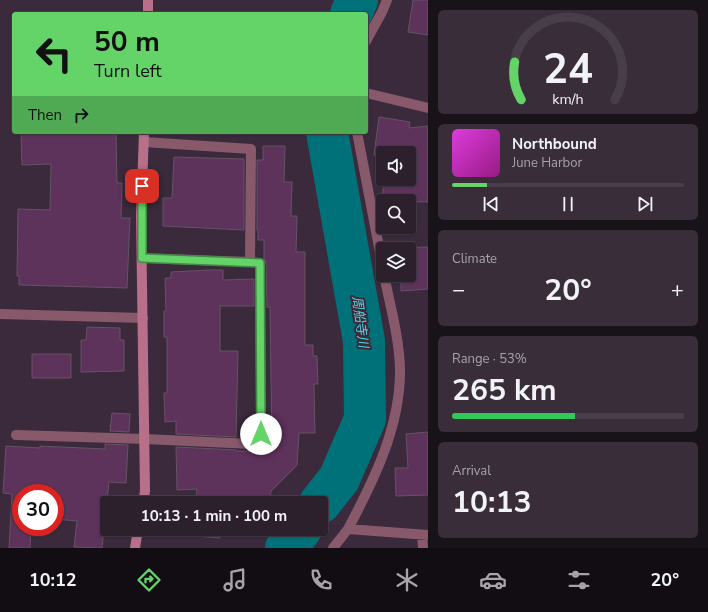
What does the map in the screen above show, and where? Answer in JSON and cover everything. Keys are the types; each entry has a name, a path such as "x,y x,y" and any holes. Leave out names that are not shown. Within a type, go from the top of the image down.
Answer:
{"street":[{"path":"148,0 148,12"},
{"path":"368,37 382,12 386,0"},
{"path":"368,93 428,108"},
{"path":"357,134 378,242"},
{"path":"145,496 146,491 141,216 144,137 251,149 250,262"},
{"path":"16,435 252,444 261,434 260,263 142,258"},
{"path":"333,548 348,529 373,481 389,437 397,401 400,368 396,334 385,282"},
{"path":"0,314 143,318"},
{"path":"348,529 425,535 423,548"},
{"path":"134,548 137,536"}],"building":[{"path":"413,0 428,0 428,35 408,32"},
{"path":"379,117 410,122 409,128 428,126 428,202 416,202 416,194 383,194 383,186 416,186 416,146 376,146 376,155 374,155"},
{"path":"21,134 116,134 117,183 122,183 121,218 130,218 127,288 19,285 19,276 17,276 18,209 50,210 51,164 22,165"},
{"path":"263,146 285,146 284,182 292,182 291,216 297,216 296,252 305,252 305,345 313,345 313,356 317,356 318,384 314,384 315,433 299,433 297,465 271,491 271,496 196,496 197,489 177,490 176,447 236,451 272,451 270,307 267,307 264,240 258,240 257,230 257,160 263,160"},
{"path":"174,157 244,159 244,230 163,226 163,198 172,198"},
{"path":"416,247 428,247 428,289 401,291 401,282 416,282"},
{"path":"223,270 223,280 254,279 254,306 220,306 220,351 238,351 236,437 176,434 176,421 165,422 164,393 167,393 167,337 164,337 164,311 166,311 165,278 171,278 171,272"},
{"path":"87,327 120,328 120,340 124,340 124,371 81,372 81,340 86,340"},
{"path":"32,354 71,354 71,378 32,378"},
{"path":"112,413 130,414 129,432 110,431"},
{"path":"428,432 428,495 396,496 395,468 408,468 406,434"},
{"path":"105,444 128,445 126,483 109,482 108,496 100,496 100,536 103,536 102,548 74,547 77,521 64,520 64,484 12,484 12,494 3,493 6,446 105,449"},
{"path":"12,494 12,536 31,536 30,548 9,548"},
{"path":"194,536 220,536 220,538"}],"waterway":[{"name":"周船寺川","path":"352,12 357,0"},
{"name":"周船寺川","path":"326,496 339,479 365,419 364,341 327,134"},
{"name":"周船寺川","path":"286,548 295,536"}],"route":[{"path":"142,186 142,258 260,263 261,434"}]}
